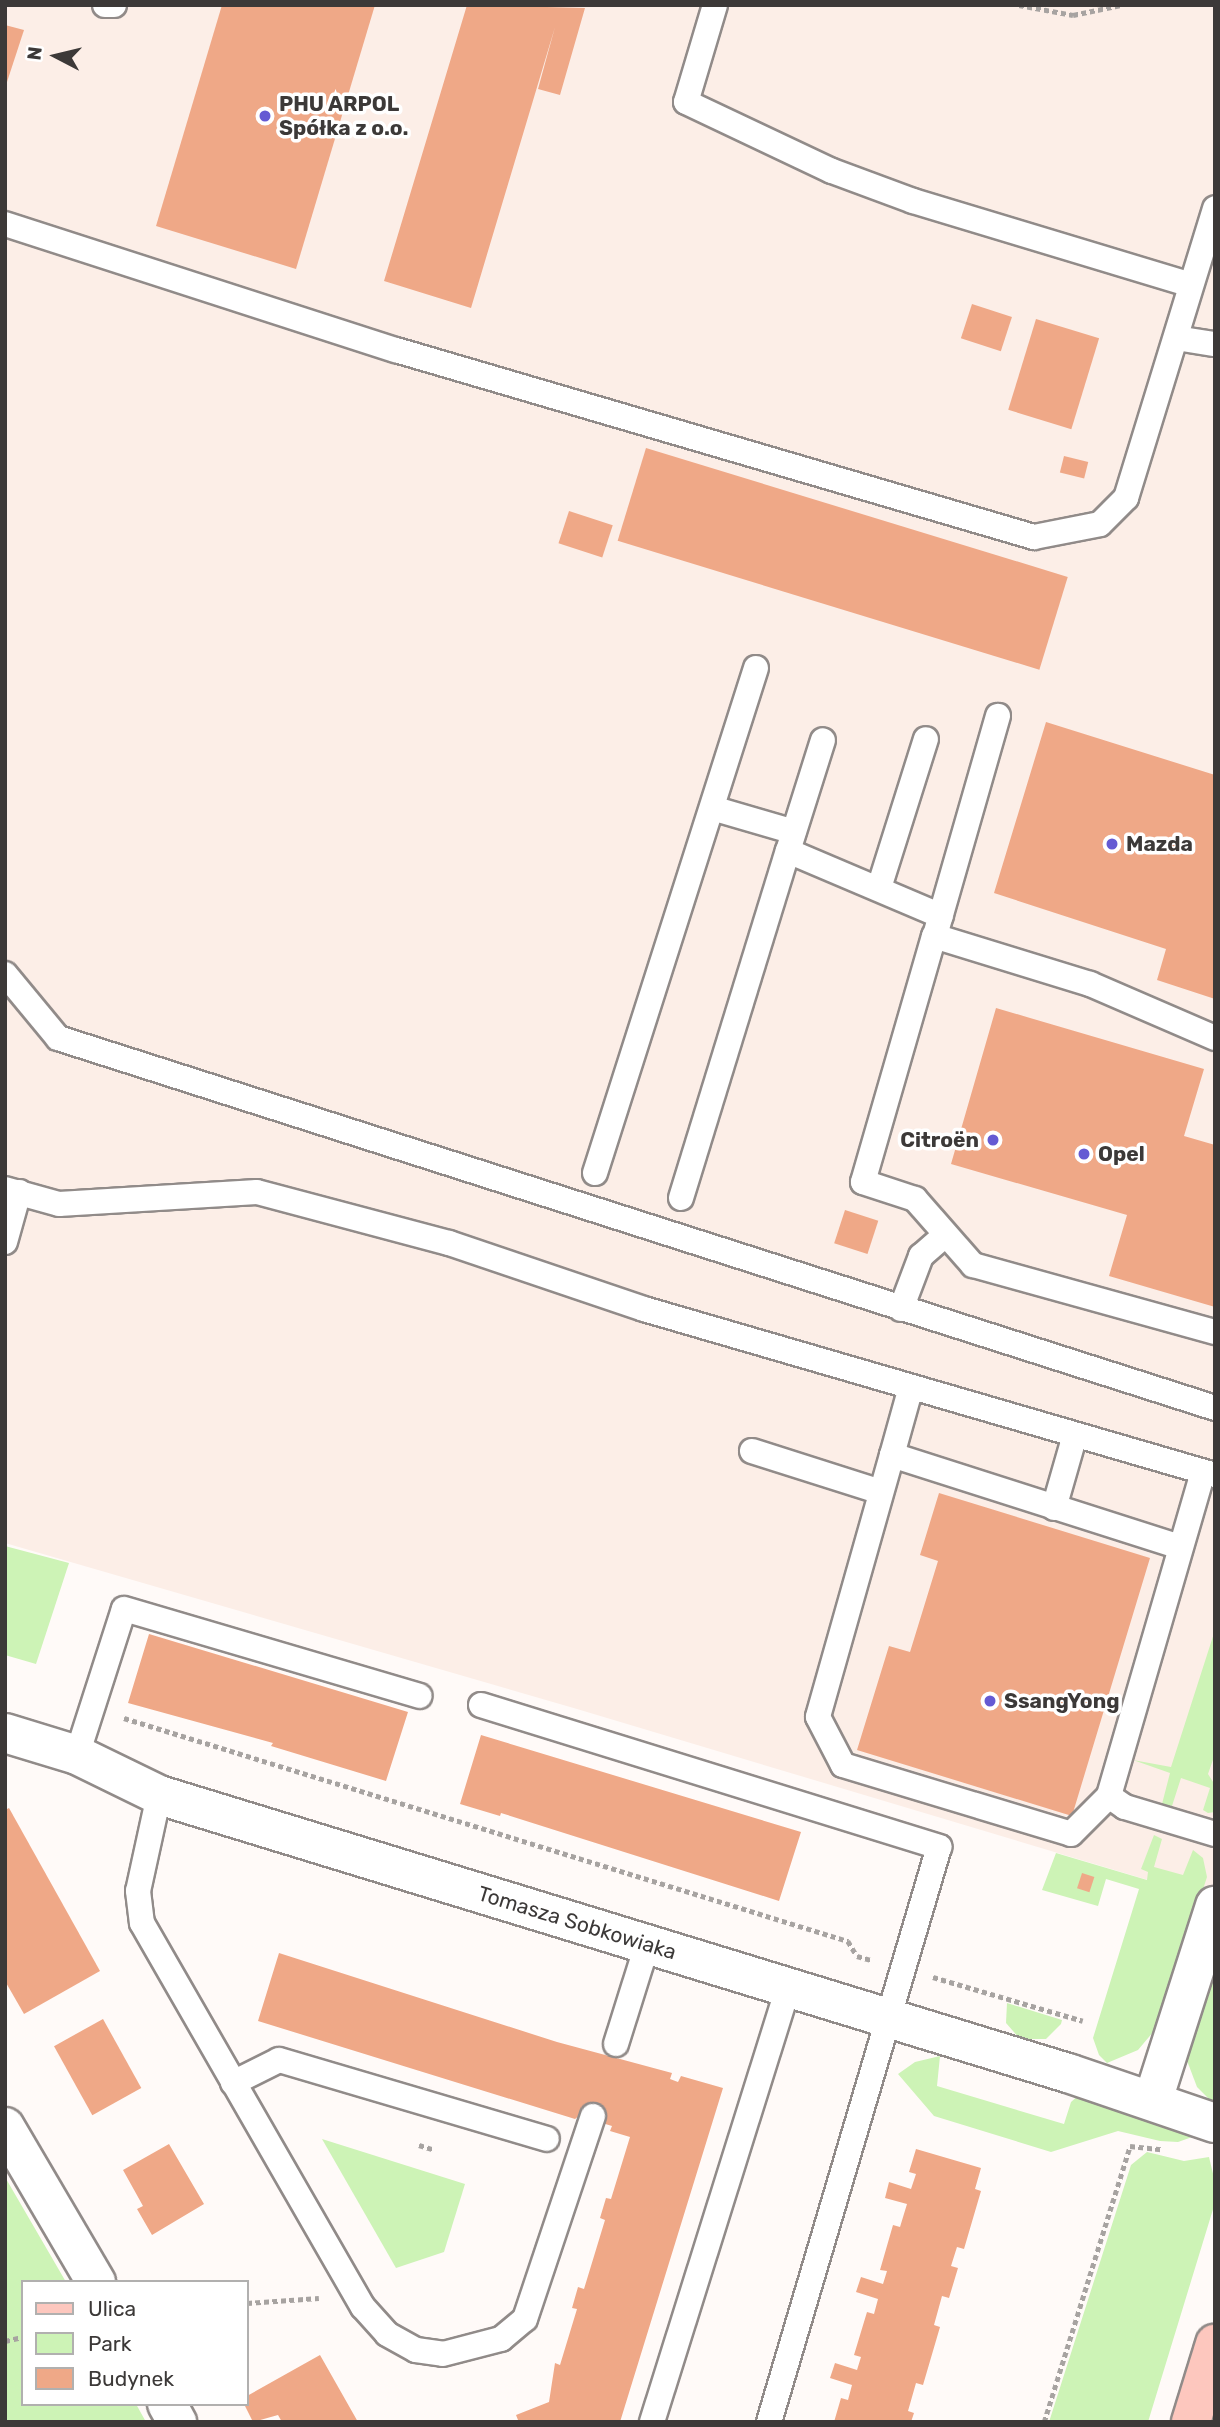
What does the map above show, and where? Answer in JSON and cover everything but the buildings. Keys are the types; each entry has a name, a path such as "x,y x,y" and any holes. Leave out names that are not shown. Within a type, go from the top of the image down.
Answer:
{"main road":[{"path":"1191,2422 1215,2344"}],"street":[{"name":"Tomasza Sobkowiaka","path":"5,1733 77,1755 159,1795 1153,2100 1214,2122"},
{"path":"1153,2100 1215,1906"},
{"path":"5,2127 95,2280"},
{"path":"168,2406 177,2422"}],"lane":[{"path":"105,5 114,5"},
{"path":"715,5 686,102 832,171 914,201 1191,285"},
{"path":"5,224 409,354 1034,537 1100,524 1126,498 1215,208"},
{"path":"1176,338 1215,344"},
{"path":"595,1173 756,668"},
{"path":"998,716 863,1182 915,1199 974,1265 1215,1332"},
{"path":"879,888 926,739"},
{"path":"681,1198 823,740"},
{"path":"712,808 791,841 879,888 938,926 1090,984 1215,1038"},
{"path":"5,974 58,1038 1215,1408"},
{"path":"5,1242 12,1191 59,1204 257,1192 449,1243 644,1309 1209,1474 1180,1547 1109,1796 1071,1834 843,1765 818,1717 911,1387"},
{"path":"901,1309 921,1256 945,1235"},
{"path":"1054,1508 1074,1435"},
{"path":"752,1451 881,1492"},
{"path":"891,1455 1180,1547"},
{"path":"77,1755 124,1609 419,1696"},
{"path":"481,1705 939,1847 769,2422"},
{"path":"159,1795 138,1891 142,1923 353,2290 387,2334 416,2350 443,2354 501,2339 525,2319 538,2290 593,2116"},
{"path":"1109,1796 1125,1807 1215,1834"},
{"path":"616,2044 647,1945"},
{"path":"652,2422 788,1988"},
{"path":"233,2083 279,2060 547,2139"}],"path":[{"path":"1019,5 1073,15 1121,5"},
{"path":"92,1709 848,1941 857,1956 1083,2021"},
{"path":"419,2145 432,2149"},
{"path":"1044,2422 1130,2146 1170,2150"},
{"path":"248,2303 322,2298 353,2290"}],"shaded area":[{"path":"5,5 1215,5 1215,1905 1148,1880 577,1709 5,1543"}],"green space":[{"path":"5,1546 69,1563 36,1664 5,1655"},
{"path":"1215,1630 1215,1754 1208,1774 1215,1785 1215,1812 1208,1813 1203,1810 1210,1788 1181,1778 1172,1806 1162,1804 1170,1773 1133,1760 1171,1767"},
{"path":"1154,1835 1162,1839 1154,1867 1183,1875 1193,1850 1203,1858 1207,1877 1159,2025 1138,2050 1107,2063 1099,2055 1093,2038 1139,1889 1106,1879 1098,1906 1042,1890 1056,1853 1147,1880 1148,1872 1141,1869"},
{"path":"1215,1942 1215,2105 1197,2087 1186,2058"},
{"path":"1007,2003 1062,2020 1061,2024 1046,2039 1020,2039 1006,2023"},
{"path":"940,2056 937,2086 1064,2124 1071,2102 1079,2095 1195,2136 1178,2142 1160,2141 1118,2131 1051,2152 934,2116 898,2074 915,2062"},
{"path":"322,2139 465,2184 444,2252 396,2268"},
{"path":"1147,2152 1184,2161 1209,2157 1215,2182 1214,2206 1148,2422 1049,2422 1131,2165"},
{"path":"5,2177 65,2280 21,2280 21,2406 137,2406 146,2422 5,2422"}],"place":[{"name":"PHU ARPOL Spółka z o.o.","path":"265,116"},
{"name":"Mazda","path":"1112,844"},
{"name":"Citroën","path":"993,1140"},
{"name":"Opel","path":"1084,1154"},
{"name":"SsangYong","path":"990,1701"}]}
